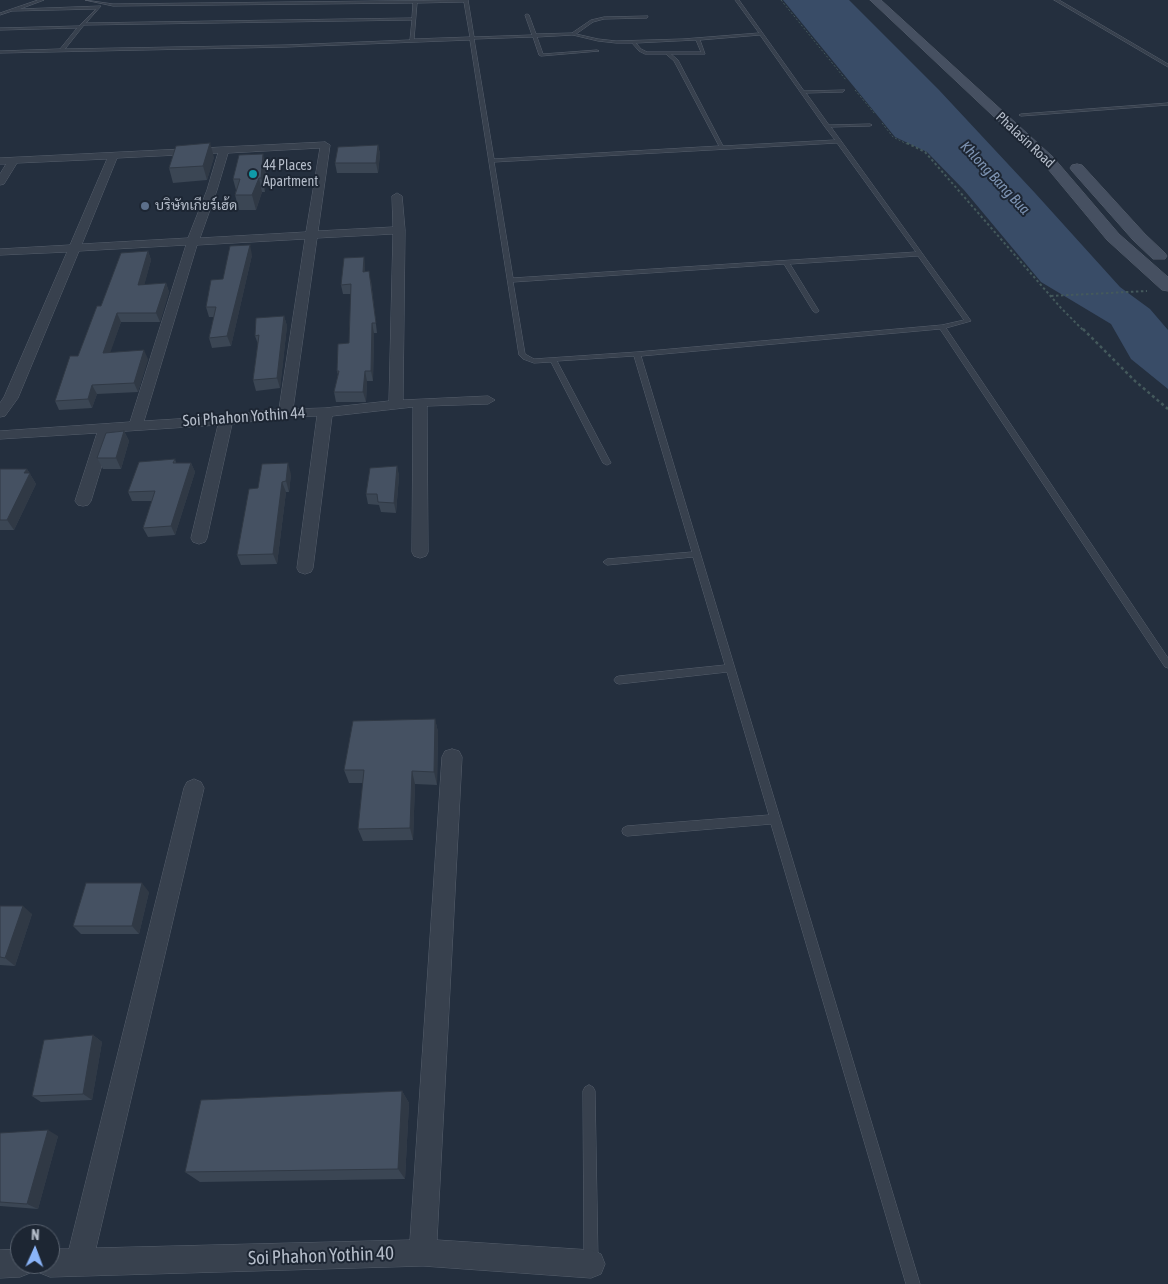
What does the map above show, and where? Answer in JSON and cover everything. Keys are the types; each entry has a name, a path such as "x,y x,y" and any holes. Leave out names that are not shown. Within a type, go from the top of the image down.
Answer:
{"main road":[{"name":"Phalasin Road","path":"875,0 1048,160 1113,237 1168,286"},
{"name":"Phalasin Road","path":"889,0 1034,127"},
{"path":"1000,117 1013,109"},
{"name":"Phalasin Road","path":"1068,159 1139,237 1168,263"}],"street":[{"path":"0,161 325,145 285,413"},
{"path":"136,425 192,243 212,190 224,150"},
{"path":"0,413 12,398 113,156"},
{"path":"0,182 13,161"},
{"path":"396,405 399,230 397,196"},
{"path":"0,252 192,243 399,230"},
{"name":"Soi Phahon Yothin 44","path":"0,436 226,420 285,413 325,412 420,402 488,400"},
{"path":"420,402 420,552"},
{"path":"305,568 325,412"},
{"path":"199,538 226,420"},
{"path":"83,501 106,428"},
{"path":"424,1253 452,757"},
{"path":"79,1262 194,788"},
{"name":"Soi Phahon Yothin 40","path":"60,1263 424,1253 591,1264"}],"lane":[{"path":"0,14 42,0"},
{"path":"87,0 100,6"},
{"path":"143,5 154,0"},
{"path":"12,10 143,5 466,1 522,356 534,361 637,354 942,327 968,321 737,0"},
{"path":"1056,0 1168,66"},
{"path":"412,41 415,1"},
{"path":"375,19 379,2"},
{"path":"62,50 81,25 100,6"},
{"path":"527,15 541,55 597,51 586,37"},
{"path":"573,34 592,21 604,18 647,17"},
{"path":"0,29 81,25 414,19"},
{"path":"0,52 287,46 573,34 598,40 633,41 762,34"},
{"path":"633,41 640,50 646,53 704,53 697,39"},
{"path":"668,54 676,60 722,148"},
{"path":"803,92 843,91"},
{"path":"1013,109 1168,104"},
{"path":"827,126 870,125"},
{"path":"492,161 838,142"},
{"path":"510,280 919,254"},
{"path":"786,262 816,311"},
{"path":"942,327 1168,665"},
{"path":"637,354 913,1284"},
{"path":"553,360 607,462"},
{"path":"607,562 696,554"},
{"path":"618,680 730,668"},
{"path":"627,831 775,819"},
{"path":"589,1092 591,1264"}],"path":[{"path":"781,0 875,114"},
{"path":"881,122 893,137 925,152 1050,296 1135,381 1168,409"},
{"path":"1050,296 1126,292"}],"water":[{"name":"Khlong Bang Bua","path":"783,0 849,0 939,90 1120,287 1150,309 1168,330 1168,389 1131,359 1111,324 1041,282 964,190 927,152 895,137"}],"building":[{"path":"210,143 203,166 169,168 176,146"},
{"path":"378,145 376,163 335,163 338,147"},
{"path":"263,154 261,178 259,178 252,195 235,195 240,179 233,179 239,155"},
{"path":"250,245 227,336 209,338 216,307 206,307 211,280 223,279 230,246"},
{"path":"148,251 138,285 166,283 156,313 117,313 103,353 144,350 134,383 92,385 88,399 55,401 70,356 78,356 97,306 101,306 121,253"},
{"path":"364,257 363,272 369,271 376,323 372,323 371,371 365,371 363,392 334,392 339,371 337,371 338,344 349,343 351,284 341,285 344,258"},
{"path":"284,316 277,378 253,380 259,335 255,336 256,318"},
{"path":"124,431 116,458 97,458 106,433"},
{"path":"175,459 173,463 191,463 171,526 143,528 155,491 128,492 139,462"},
{"path":"288,463 286,481 282,482 273,554 237,555 249,489 258,488 262,464"},
{"path":"397,466 394,503 378,502 377,494 366,494 370,468"},
{"path":"0,469 27,469 24,473 30,473 7,520 0,520"},
{"path":"435,719 434,772 412,771 410,828 358,829 364,770 344,770 353,721"},
{"path":"86,883 142,883 132,926 73,926"},
{"path":"0,906 23,906 5,958 0,957"},
{"path":"93,1035 83,1094 32,1096 44,1040"},
{"path":"402,1091 398,1169 185,1172 201,1100"},
{"path":"48,1130 27,1204 0,1202 0,1133"}],"place":[{"name":"44 Places Apartment","path":"253,174"},
{"name":"บริษัทเกียร์เฮ้ด","path":"145,206"}]}
